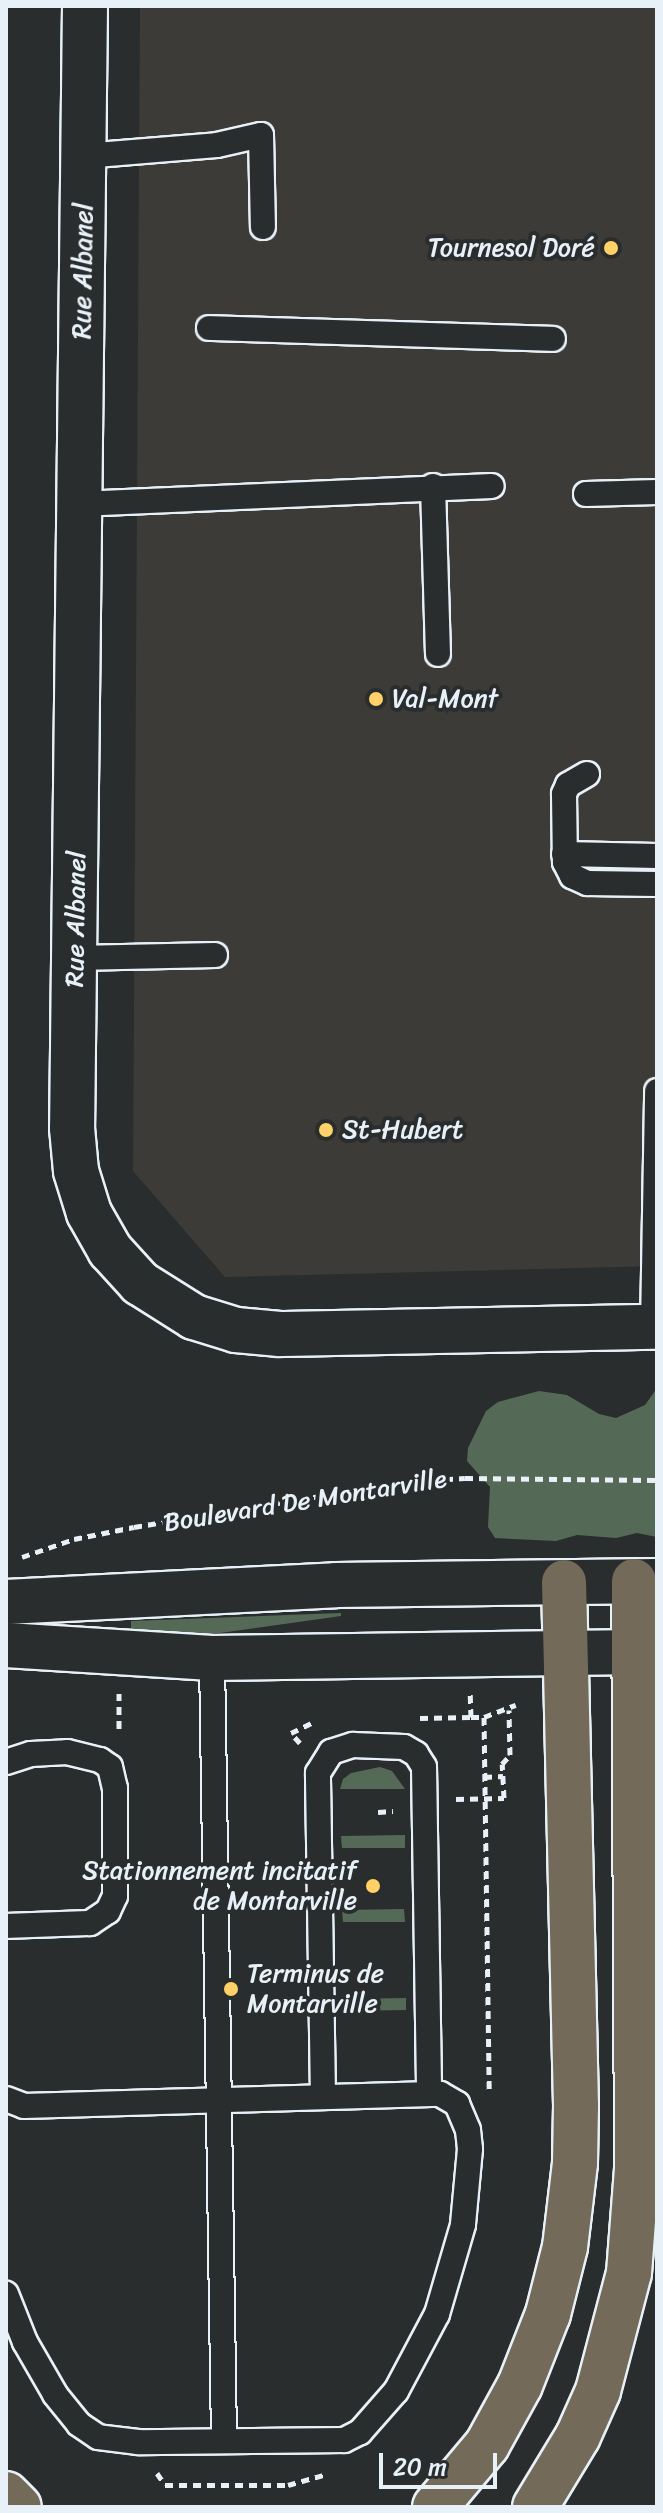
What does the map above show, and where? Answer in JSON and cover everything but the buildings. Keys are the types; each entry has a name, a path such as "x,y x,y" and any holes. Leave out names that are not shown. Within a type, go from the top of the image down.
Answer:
{"highway":[{"path":"535,2507 578,2436 598,2391 629,2273 637,2169 645,1581"},
{"path":"435,2507 487,2445 520,2385 548,2314 565,2247 575,2163 576,2106 564,1582"},
{"path":"6,2494 19,2507"}],"street":[{"name":"Rue Albanel","path":"85,6 72,1128 81,1192 110,1250 140,1283 166,1302 215,1325 257,1333 655,1328"},
{"path":"6,1602 290,1586 645,1581"},
{"path":"6,1645 212,1658 646,1652"}],"lane":[{"path":"84,156 217,145 261,135 263,227"},
{"path":"209,328 553,339"},
{"path":"79,504 433,486 492,486"},
{"path":"433,486 438,654"},
{"path":"586,494 657,492"},
{"path":"587,774 568,785 564,794 564,854 572,876 587,883 657,884"},
{"path":"564,854 657,856"},
{"path":"76,958 215,955"},
{"path":"655,1328 657,1091"},
{"path":"212,1658 224,2441"},
{"path":"323,2097 318,1773 331,1752 353,1745 404,1747 416,1754 424,1767 429,2094"},
{"path":"6,1762 31,1754 67,1752 100,1760 110,1767 115,1788 113,1903 90,1923 6,1926"},
{"path":"6,2099 24,2106 429,2094 449,2097 463,2116 470,2149 463,2225 450,2278 409,2372 376,2415 353,2437 337,2441 115,2442 85,2429 55,2394 36,2364 6,2294"}],"path":[{"name":"Boulevard De Montarville","path":"15,1559 74,1539 134,1527 403,1482 465,1478 657,1480"},
{"path":"471,1717 484,1717 490,1712 509,1710 516,1705"},
{"path":"485,1798 504,1798 502,1764 510,1755 509,1710"},
{"path":"484,1717 489,2097"},
{"path":"484,1777 503,1776"},
{"path":"165,2485 288,2485 337,2470"}],"shaded area":[{"path":"140,6 657,6 657,1266 225,1277 133,1171"}],"green space":[{"path":"657,1388 657,1537 637,1533 616,1538 577,1535 556,1541 495,1538 488,1527 490,1487 467,1461 468,1448 486,1411 498,1402 539,1391 567,1395 599,1414 616,1418 645,1405"},
{"path":"341,1613 341,1616 198,1636 131,1630 131,1621"},
{"path":"380,1767 392,1771 405,1789 340,1789 343,1779 351,1773"},
{"path":"405,1835 405,1848 342,1848 341,1836"},
{"path":"404,1909 405,1922 343,1922 342,1910"},
{"path":"406,1998 406,2010 344,2011 344,1999"}],"place":[{"name":"Tournesol Doré","path":"611,248"},
{"name":"Val-Mont","path":"376,699"},
{"name":"St-Hubert","path":"326,1130"},
{"name":"Stationnement incitatif de Montarville","path":"373,1886"},
{"name":"Terminus de Montarville","path":"231,1989"}]}
